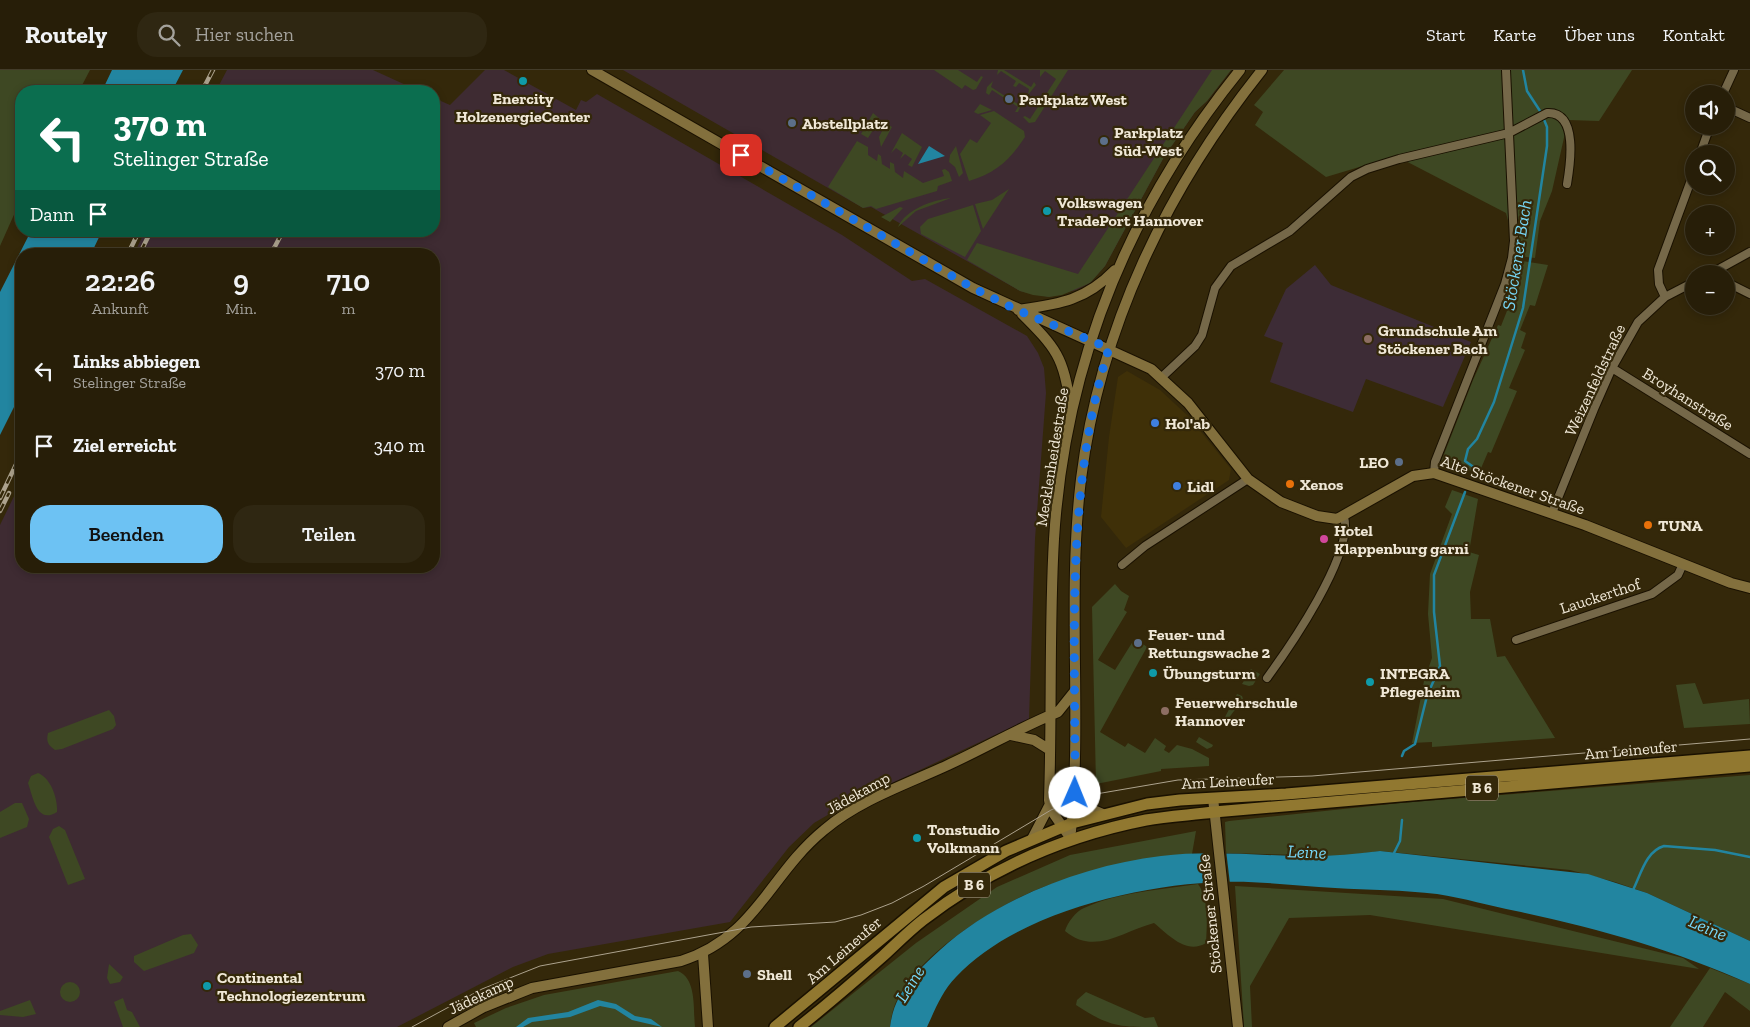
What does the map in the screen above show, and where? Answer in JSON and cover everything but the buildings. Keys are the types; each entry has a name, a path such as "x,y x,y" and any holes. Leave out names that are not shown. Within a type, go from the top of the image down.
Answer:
{"main road":[{"name":"Mecklenheidestraße","path":"1049,806 1054,539 1060,478 1071,413 1090,340 1119,266 1154,194 1240,70"},
{"name":"Mecklenheidestraße","path":"1071,839 1075,793 1075,607 1081,480 1092,413 1109,348 1134,281 1172,201 1211,140 1262,70"},
{"path":"598,71 973,288 1017,310 1109,348 1162,377 1199,416 1248,479 1266,494 1296,509 1327,519 1344,517"},
{"path":"1017,310 1070,301 1102,284 1119,266"},
{"path":"1017,310 1045,336 1060,358 1067,378 1071,413"},
{"name":"Alte Stöckener Straße","path":"1344,517 1413,476 1434,473 1552,514 1739,586 1750,588"},
{"name":"Jädekamp","path":"448,1027 512,994 534,988 681,961 703,954 720,944 745,924 808,845 844,815 1064,708 1074,691"},
{"path":"1011,735 1034,740 1050,750"},
{"name":"Am Leineufer","path":"775,1027 944,887 979,865 1032,839 1072,823 1103,814 1147,804 1213,798 1286,794 1750,756"},
{"name":"Am Leineufer","path":"799,1027 836,998 921,921 951,899 1012,863 1071,839 1147,820 1214,812 1750,766"},
{"path":"1075,793 1089,808 1103,814"},
{"name":"Stöckener Straße","path":"1213,798 1238,1027"},
{"path":"1049,806 1061,827 1071,839"},
{"path":"1032,839 1049,806"},
{"path":"703,954 708,1027"}],"street":[{"path":"1434,473 1435,462 1511,264 1514,242 1506,70"},
{"path":"1727,85 1734,70"},
{"path":"1735,111 1750,118"},
{"path":"1162,377 1195,346 1202,334 1215,288 1231,266 1290,231 1351,178 1382,164 1509,133 1547,113 1553,113 1564,120 1568,126 1571,156 1567,184"},
{"path":"1665,297 1659,284 1658,270 1686,195"},
{"path":"1728,265 1750,252"},
{"path":"1735,286 1750,294"},
{"name":"Weizenfeldstraße","path":"1552,514 1612,368 1638,322 1665,297 1685,287"},
{"name":"Broyhanstraße","path":"1612,368 1750,454"},
{"path":"1122,565 1145,546 1248,479"},
{"path":"1267,678 1297,636 1325,587 1346,531 1344,517"},
{"name":"Lauckerthof","path":"1516,640 1652,594 1678,575 1683,564"}],"shaded area":[{"path":"227,70 373,70 406,85 219,85"},
{"path":"485,70 504,70 576,110 581,100 586,102 597,94 842,235 912,281 925,279 1027,336 1038,353 1044,368 1046,393 1035,539 1029,719 843,806 814,823 789,847 730,922 548,954 513,967 397,1027 0,1027 0,525 15,494 15,573 440,573 440,248 137,248 142,237 440,237 440,101 450,105"},
{"path":"623,70 1231,70 1207,101 1195,112 1164,157 1105,266 1090,283 1076,290 1049,297 1020,291 871,207 863,208"},
{"name":"Grundschule Am Stöckener Bach","path":"1315,265 1331,285 1471,342 1443,407 1366,379 1353,412 1270,382 1283,343 1264,336 1286,289"},
{"path":"1127,371 1160,390 1189,417 1231,469 1229,480 1126,548 1101,517 1109,437 1118,377"}],"green space":[{"path":"0,70 90,70 82,85 15,85 15,212 0,246"},
{"path":"934,70 958,70 977,82 981,76 983,77 976,89 973,90 965,85 962,89"},
{"path":"998,70 1004,70 1031,87 1034,82 1036,85 1028,95 1029,89 1019,83 1016,87 1013,86 1016,81 1001,71 997,75"},
{"path":"1040,70 1068,70 1035,122 1029,123 1023,117 1025,116 1030,119 1056,79 1045,71 1040,77"},
{"path":"1212,70 1231,70 1207,101 1195,112 1164,157 1105,266 1090,283 1062,295 1049,297 1033,295 1020,291 967,260 977,243 1078,274"},
{"path":"1284,70 1632,70 1599,121 1568,120 1552,191 1540,221 1535,258 1517,256 1506,213 1396,156 1326,177 1255,125 1263,112 1254,105"},
{"path":"993,81 991,87 1019,105 1023,101 1018,112 1015,112 1018,107 992,90 989,95 986,93 987,87"},
{"path":"980,104 992,110 978,114 974,112"},
{"path":"994,111 1024,131 1025,137 1008,159 995,170 969,181 960,154 970,139 977,143 991,123 980,115"},
{"path":"873,113 880,119 868,138 861,134"},
{"path":"886,123 892,127 881,147 879,137"},
{"path":"902,133 922,147 912,167 908,165 912,159 905,154 900,159 903,153 896,148 891,153"},
{"path":"857,141 868,147 868,155 877,161 878,154 881,156 882,164 890,169 890,162 894,164 895,172 903,178 904,171 923,183 944,176 942,170 945,169 949,172 952,181 938,186 937,191 876,209 871,206 863,208 828,187"},
{"path":"956,146 963,173 959,177 955,167 949,162 950,155"},
{"path":"1009,189 983,229 975,204 992,200"},
{"path":"951,198 916,211 898,227 907,215 921,206"},
{"path":"973,205 981,231 965,257 921,234 920,227 928,219"},
{"path":"900,207 903,208 890,222 881,217"},
{"path":"1522,261 1548,265 1535,306 1530,305 1520,330 1526,333 1521,348 1525,350 1509,388 1517,391 1491,453 1488,452 1479,473 1441,462 1473,380 1498,325 1501,326 1518,283"},
{"path":"1452,490 1478,499 1469,552 1479,555 1470,592 1471,619 1490,619 1497,657 1505,656 1555,738 1432,747 1432,742 1412,743 1424,681 1432,658 1428,614 1430,574 1452,514 1445,507"},
{"path":"1115,584 1129,596 1124,610 1127,612 1098,660 1115,670 1135,638 1147,647 1100,732 1125,747 1128,743 1145,753 1155,738 1166,746 1164,750 1169,753 1177,745 1192,749 1209,758 1209,766 1161,769 1161,771 1096,784 1092,607"},
{"path":"1251,669 1260,674 1253,685 1242,684"},
{"path":"1695,683 1703,704 1749,699 1750,724 1684,728 1676,685"},
{"path":"1237,694 1242,696 1243,699 1228,719 1225,717"},
{"path":"109,710 114,716 116,725 113,729 62,749 55,750 48,743 48,733"},
{"path":"1199,737 1213,745 1212,747 1207,749 1196,742"},
{"path":"38,773 47,779 55,795 57,812 50,815 45,815 37,808 28,783 31,776"},
{"path":"1750,775 1750,941 1647,893 1570,870 1380,851 1342,856 1226,853 1225,822 1229,821 1400,803"},
{"path":"15,803 22,803 29,819 27,827 0,838 0,812"},
{"path":"59,826 65,830 85,879 68,885 49,837 53,829"},
{"path":"1196,831 1192,854 1140,860 1055,883 1013,901 967,928 925,962 909,980 895,1005 890,1027 811,1027 916,943 997,887 1070,855"},
{"path":"1198,884 1206,904 1207,920 1206,943 1199,946 1192,947 1178,942 1154,923 1098,942 1076,938 1065,931 1075,914 1084,908 1111,898"},
{"path":"1235,886 1443,899 1683,958 1699,969 1370,915 1289,918 1250,986 1252,1027 1244,1027"},
{"path":"191,934 198,945 194,953 144,971 134,962 134,956 183,935"},
{"path":"109,964 123,977 120,982 110,984 107,978"},
{"path":"1710,968 1750,984 1750,1011 1725,992 1703,1027 1670,1027"},
{"path":"678,971 684,975 691,987 695,1027 476,1027 474,1023 506,1008 544,995"},
{"path":"70,982 77,985 80,992 77,999 70,1002 63,999 60,992 63,985"},
{"path":"1086,992 1145,1018 1154,1017 1158,1027 1133,1027 1106,1022 1076,1005 1077,1000"},
{"path":"123,998 127,1010 132,1012 140,1027 123,1027 114,1002"},
{"path":"30,1000 36,1014 23,1017 0,1015 0,1011"}],"water":[{"path":"112,70 183,70 175,85 105,85"},
{"path":"929,146 945,156 918,164"},
{"path":"28,237 99,237 94,248 22,248"},
{"path":"15,262 15,405 0,435 0,292"},
{"name":"Leine","path":"1380,851 1588,874 1647,893 1750,941 1750,984 1664,950 1635,941 1576,925 1447,896 1399,891 1224,882 1191,884 1118,896 1081,906 1045,919 1011,935 981,955 956,977 943,994 927,1027 890,1027 892,1015 901,993 915,975 940,950 963,931 1015,900 1073,876 1132,860 1179,854 1216,853 1318,856"},
{"path":"598,1000 616,1004 635,1016 651,1019 662,1027 632,1020 615,1009 600,1006 570,1017 532,1022 523,1027 516,1027 528,1018 568,1012"}],"pier":[{"path":"1226,850 1230,884 1212,885 1208,851"}],"waterway":[{"name":"Stöckener Bach","path":"1523,70 1527,91 1542,114"},
{"name":"Stöckener Bach","path":"1474,471 1475,468 1465,461 1468,449 1477,439 1494,402 1523,308 1547,146 1547,127 1543,117"},
{"name":"Stöckener Bach","path":"1402,756 1404,751 1415,744 1427,696 1440,666 1434,612 1434,575 1465,492"},
{"name":"Stöckener Bach","path":"1393,855 1400,841 1402,820"},
{"path":"1633,890 1648,858 1664,846 1715,850 1750,857"}],"tram line":[{"path":"412,1027 482,989 540,966 751,927 835,922 861,915 892,903 924,886 1051,810 1079,798 1096,794 1178,780 1312,776 1750,739"}],"railway":[{"path":"205,85 213,70"},
{"path":"131,248 136,237"},
{"path":"142,248 148,237"},
{"path":"274,248 280,237"},
{"path":"0,498 15,467"},
{"path":"0,511 9,493"}],"place":[{"name":"Enercity HolzenergieCenter","path":"523,81"},
{"name":"Parkplatz West","path":"1009,99"},
{"name":"Abstellplatz","path":"792,123"},
{"name":"Parkplatz Süd-West","path":"1104,141"},
{"name":"Volkswagen TradePort Hannover","path":"1047,211"},
{"name":"Grundschule Am Stöckener Bach","path":"1368,339"},
{"name":"Hol'ab","path":"1155,423"},
{"name":"LEO","path":"1399,462"},
{"name":"Xenos","path":"1290,484"},
{"name":"Lidl","path":"1177,486"},
{"name":"TUNA","path":"1648,525"},
{"name":"Hotel Klappenburg garni","path":"1324,539"},
{"name":"Feuer- und Rettungswache 2","path":"1138,643"},
{"name":"Übungsturm","path":"1153,673"},
{"name":"INTEGRA Pflegeheim","path":"1370,682"},
{"name":"Feuerwehrschule Hannover","path":"1165,711"},
{"name":"Tonstudio Volkmann","path":"917,838"},
{"name":"Shell","path":"747,974"},
{"name":"Continental Technologiezentrum","path":"207,986"}],"route":[{"path":"741,155 973,288 1017,310 1109,348 1092,413 1081,480 1075,607 1075,793"}]}
